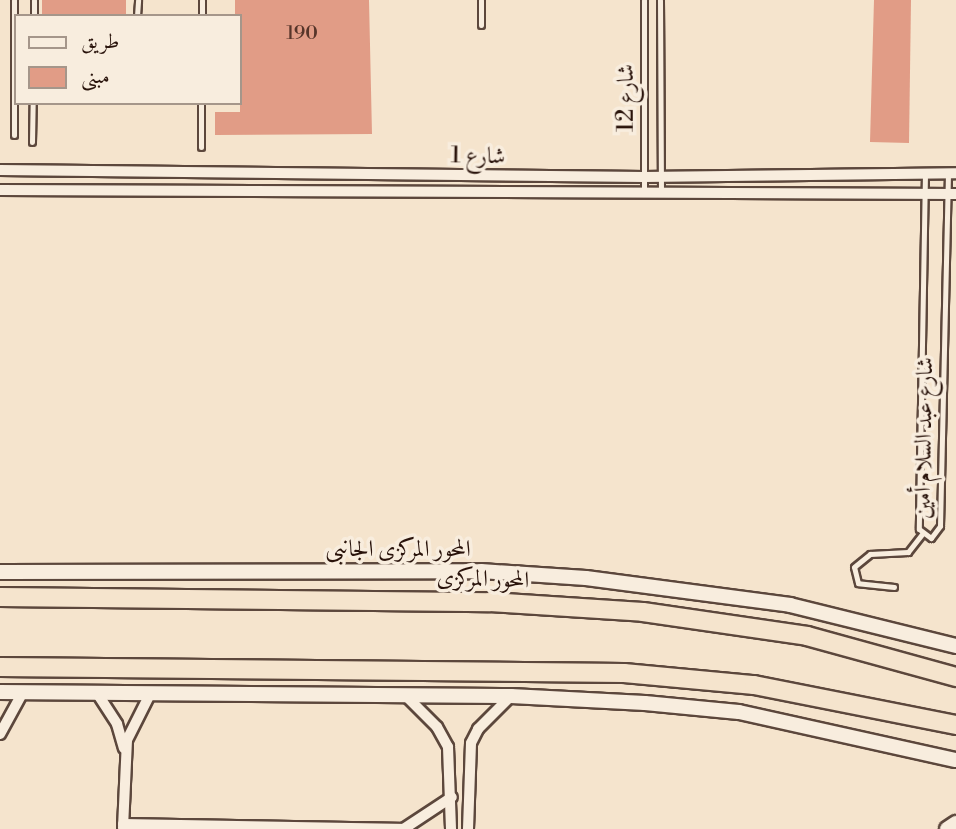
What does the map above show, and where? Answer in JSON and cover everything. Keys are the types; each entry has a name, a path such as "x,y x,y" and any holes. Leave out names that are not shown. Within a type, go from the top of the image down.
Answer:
{"highway":[{"name":"المحور المركزى","path":"0,597 490,603 643,612 807,636 956,677"},
{"path":"0,667 611,672 754,685 956,725"}],"main road":[{"name":"المحور المركزى الجانبى","path":"0,572 481,571 586,578 790,605 956,646"},
{"path":"0,692 511,696 738,712 956,760"},
{"path":"947,829 956,822"}],"street":[{"name":"شارع 1","path":"0,170 644,177 952,173"},
{"name":"شارع 1","path":"0,190 644,196 952,194"},
{"path":"0,734 23,692"},
{"path":"97,693 117,724 125,756"},
{"path":"150,694 132,725 125,756 123,827 406,828 452,797"},
{"path":"404,695 443,737 450,758 452,829"},
{"path":"468,829 471,743 478,729 511,696"}],"lane":[{"path":"14,0 14,135"},
{"path":"481,0 481,24"},
{"name":"شارع 12","path":"644,0 644,196"},
{"name":"شارع 12","path":"660,0 661,196"},
{"path":"32,142 33,105"},
{"path":"201,105 201,147"},
{"name":"شارع عبد السلام أمين","path":"926,173 922,534 936,536 940,526 952,173"},
{"path":"894,587 858,583 854,567 870,554 908,552 922,534"}],"building":[{"path":"42,0 126,0 126,14 42,14"},
{"path":"235,0 369,0 372,134 215,135 215,112 240,112 242,105 242,14 235,14"},
{"path":"874,0 911,0 909,143 870,142"}]}
